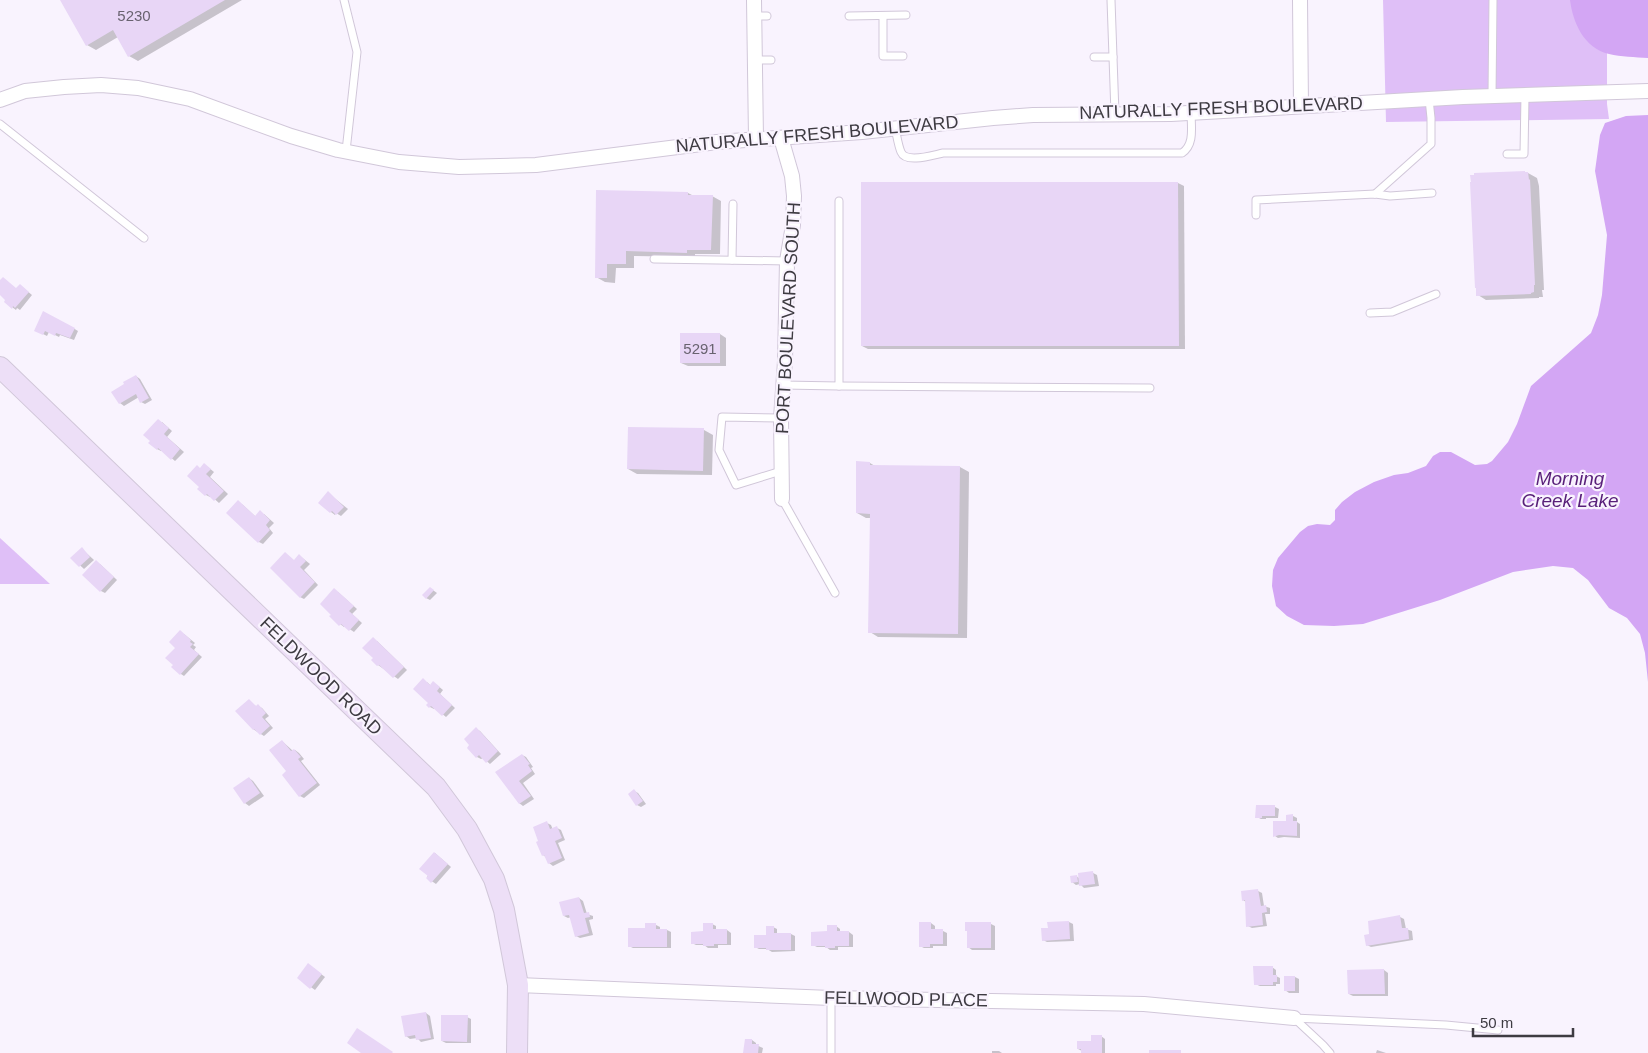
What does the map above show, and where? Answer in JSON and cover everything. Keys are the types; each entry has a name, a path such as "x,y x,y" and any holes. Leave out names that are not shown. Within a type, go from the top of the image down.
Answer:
{"street":[{"path":"754,0 761,16 754,60 756,138"},
{"path":"1300,0 1301,106"},
{"name":"NATURALLY FRESH BOULEVARD","path":"0,100 25,91 64,87 101,85 138,88 190,99 290,136 346,152 399,162 459,167 536,165 756,138 781,138 1033,115 1192,112 1492,96 1648,91"},
{"name":"PORT BOULEVARD SOUTH","path":"781,138 792,176 794,196 793,225 787,261 781,418 782,499"},
{"name":"FELDWOOD ROAD","path":"0,367 436,787 467,829 494,880 504,910 518,985 517,1053"},
{"name":"FELLWOOD PLACE","path":"518,985 830,998 1144,1004 1294,1018"}],"lane":[{"path":"344,0 356,52 346,152"},
{"path":"1111,0 1115,114"},
{"path":"1492,96 1493,0"},
{"path":"849,16 906,15"},
{"path":"883,16 883,56 904,56"},
{"path":"1094,57 1113,56"},
{"path":"754,60 771,60"},
{"path":"1507,154 1524,154 1525,95"},
{"path":"1375,194 1431,144 1429,99"},
{"path":"895,128 901,154 907,158 918,158 943,153 1182,153 1188,149 1192,138 1192,112"},
{"path":"0,124 144,238"},
{"path":"1256,215 1256,200 1432,193"},
{"path":"839,201 839,386"},
{"path":"732,260 733,204"},
{"path":"654,259 787,261"},
{"path":"1370,313 1392,312 1436,294"},
{"path":"783,385 1150,388"},
{"path":"781,418 722,417 719,450 736,485 781,471"},
{"path":"782,499 835,593"},
{"path":"830,998 831,1053"},
{"path":"1294,1018 1446,1024 1498,1030"},
{"path":"1294,1018 1330,1053"}],"shaded area":[{"path":"1383,0 1607,0 1607,104 1609,119 1386,122"},
{"path":"0,538 50,584 0,584"}],"water":[{"path":"1570,0 1648,0 1648,58 1609,54 1593,46 1586,40 1577,26"},
{"name":"Morning Creek Lake","path":"1648,115 1648,682 1645,653 1640,634 1627,618 1609,608 1588,580 1573,568 1553,566 1513,572 1440,600 1363,624 1334,626 1304,625 1287,616 1276,606 1272,586 1273,570 1278,558 1300,532 1308,526 1317,524 1330,525 1335,520 1335,510 1355,492 1374,482 1426,466 1433,456 1440,452 1451,452 1475,465 1487,464 1492,461 1508,442 1531,386 1591,333 1598,315 1602,295 1607,235 1595,171 1600,135 1605,123 1626,116"}],"building":[{"path":"60,0 225,0 128,57 113,30 86,46"},
{"path":"1528,172 1530,179 1534,292 1531,294 1476,296 1470,175 1474,175 1474,173"},
{"path":"861,182 1178,182 1179,346 861,346"},
{"path":"596,190 688,192 688,195 713,195 711,250 687,250 687,253 626,251 626,264 607,264 607,278 595,278"},
{"path":"3,277 16,288 20,284 29,292 12,309 4,302 5,300 0,295 0,280"},
{"path":"43,311 75,328 70,338 56,333 55,336 45,331 43,335 34,331"},
{"path":"680,333 720,333 720,363 680,363"},
{"path":"136,375 149,398 140,403 136,394 119,404 111,392 124,384 123,382"},
{"path":"158,419 169,428 164,434 180,449 171,460 158,448 157,450 148,443 150,441 143,435"},
{"path":"628,427 704,428 703,471 627,469"},
{"path":"856,461 870,462 870,465 960,466 958,634 868,633 870,514 856,513"},
{"path":"204,463 211,469 206,474 224,491 214,501 207,494 205,496 197,489 199,487 187,476 197,465 200,468"},
{"path":"328,491 344,507 336,515 332,511 330,513 318,503"},
{"path":"238,500 255,516 260,510 270,520 266,525 270,530 258,543 226,513"},
{"path":"82,547 90,557 79,567 70,558"},
{"path":"285,552 294,560 299,554 306,561 300,567 315,582 300,598 270,568"},
{"path":"96,560 114,577 100,592 82,575"},
{"path":"430,587 434,590 426,599 422,595"},
{"path":"334,588 354,606 349,611 359,620 349,631 341,624 339,626 320,604"},
{"path":"180,630 191,640 190,642 193,644 190,647 199,654 180,675 165,658 175,648 169,642"},
{"path":"373,637 404,667 393,678 379,665 377,666 371,660 373,658 362,648"},
{"path":"423,678 430,685 433,681 440,687 437,691 452,705 442,716 431,706 429,708 426,705 428,703 413,689"},
{"path":"249,699 256,706 258,704 266,713 262,717 270,726 260,735 235,711"},
{"path":"476,727 498,751 486,763 479,755 476,758 467,748 469,745 464,739"},
{"path":"282,740 291,751 294,749 301,757 298,759 317,783 299,797 282,775 286,771 269,750"},
{"path":"522,754 530,764 528,765 532,771 519,781 531,796 519,804 495,772"},
{"path":"249,777 260,793 244,804 233,788"},
{"path":"634,789 643,801 636,806 628,794"},
{"path":"1256,805 1275,805 1275,816 1255,818"},
{"path":"1293,814 1293,821 1297,821 1297,836 1279,835 1273,837 1273,821 1286,821 1286,815"},
{"path":"547,821 550,829 557,826 562,838 555,841 562,858 548,864 536,842 538,841 533,827"},
{"path":"434,852 448,864 431,883 426,878 428,876 419,869"},
{"path":"1093,871 1095,884 1079,886 1078,873"},
{"path":"1077,875 1078,882 1071,883 1070,876"},
{"path":"1258,889 1261,906 1266,905 1267,912 1262,913 1263,925 1246,927 1245,900 1242,901 1241,891"},
{"path":"579,897 584,913 589,912 590,917 585,918 589,933 575,937 569,915 563,916 559,902"},
{"path":"1400,915 1402,928 1408,928 1409,939 1366,946 1364,935 1369,934 1368,921"},
{"path":"1069,921 1070,939 1042,941 1041,928 1048,928 1047,922"},
{"path":"919,922 931,922 931,929 943,929 943,944 930,944 930,947 919,947"},
{"path":"965,922 991,922 991,948 967,948"},
{"path":"645,923 656,923 656,929 667,929 667,947 628,947 628,928 645,928"},
{"path":"703,923 713,923 713,929 727,929 727,944 703,946 703,944 691,944 691,932 703,931"},
{"path":"827,925 837,925 837,931 849,931 849,946 825,948 825,946 811,946 811,932 827,931"},
{"path":"766,926 774,926 774,933 791,933 791,950 754,948 754,935 766,935"},
{"path":"308,963 322,974 310,989 297,978"},
{"path":"1253,966 1273,966 1273,975 1277,975 1277,982 1273,982 1273,985 1254,985"},
{"path":"1384,969 1385,994 1348,994 1347,970"},
{"path":"1284,976 1295,976 1295,991 1284,991"},
{"path":"426,1012 431,1038 416,1040 415,1035 405,1037 401,1016"},
{"path":"441,1015 468,1015 467,1042 441,1041"},
{"path":"357,1028 393,1052 361,1053 347,1043"},
{"path":"1091,1035 1102,1035 1102,1053 1081,1053 1081,1049 1077,1049 1077,1041 1091,1041"},
{"path":"745,1039 752,1039 752,1044 759,1044 758,1053 743,1053"},
{"path":"1149,1050 1181,1050 1181,1053 1149,1053"}]}
